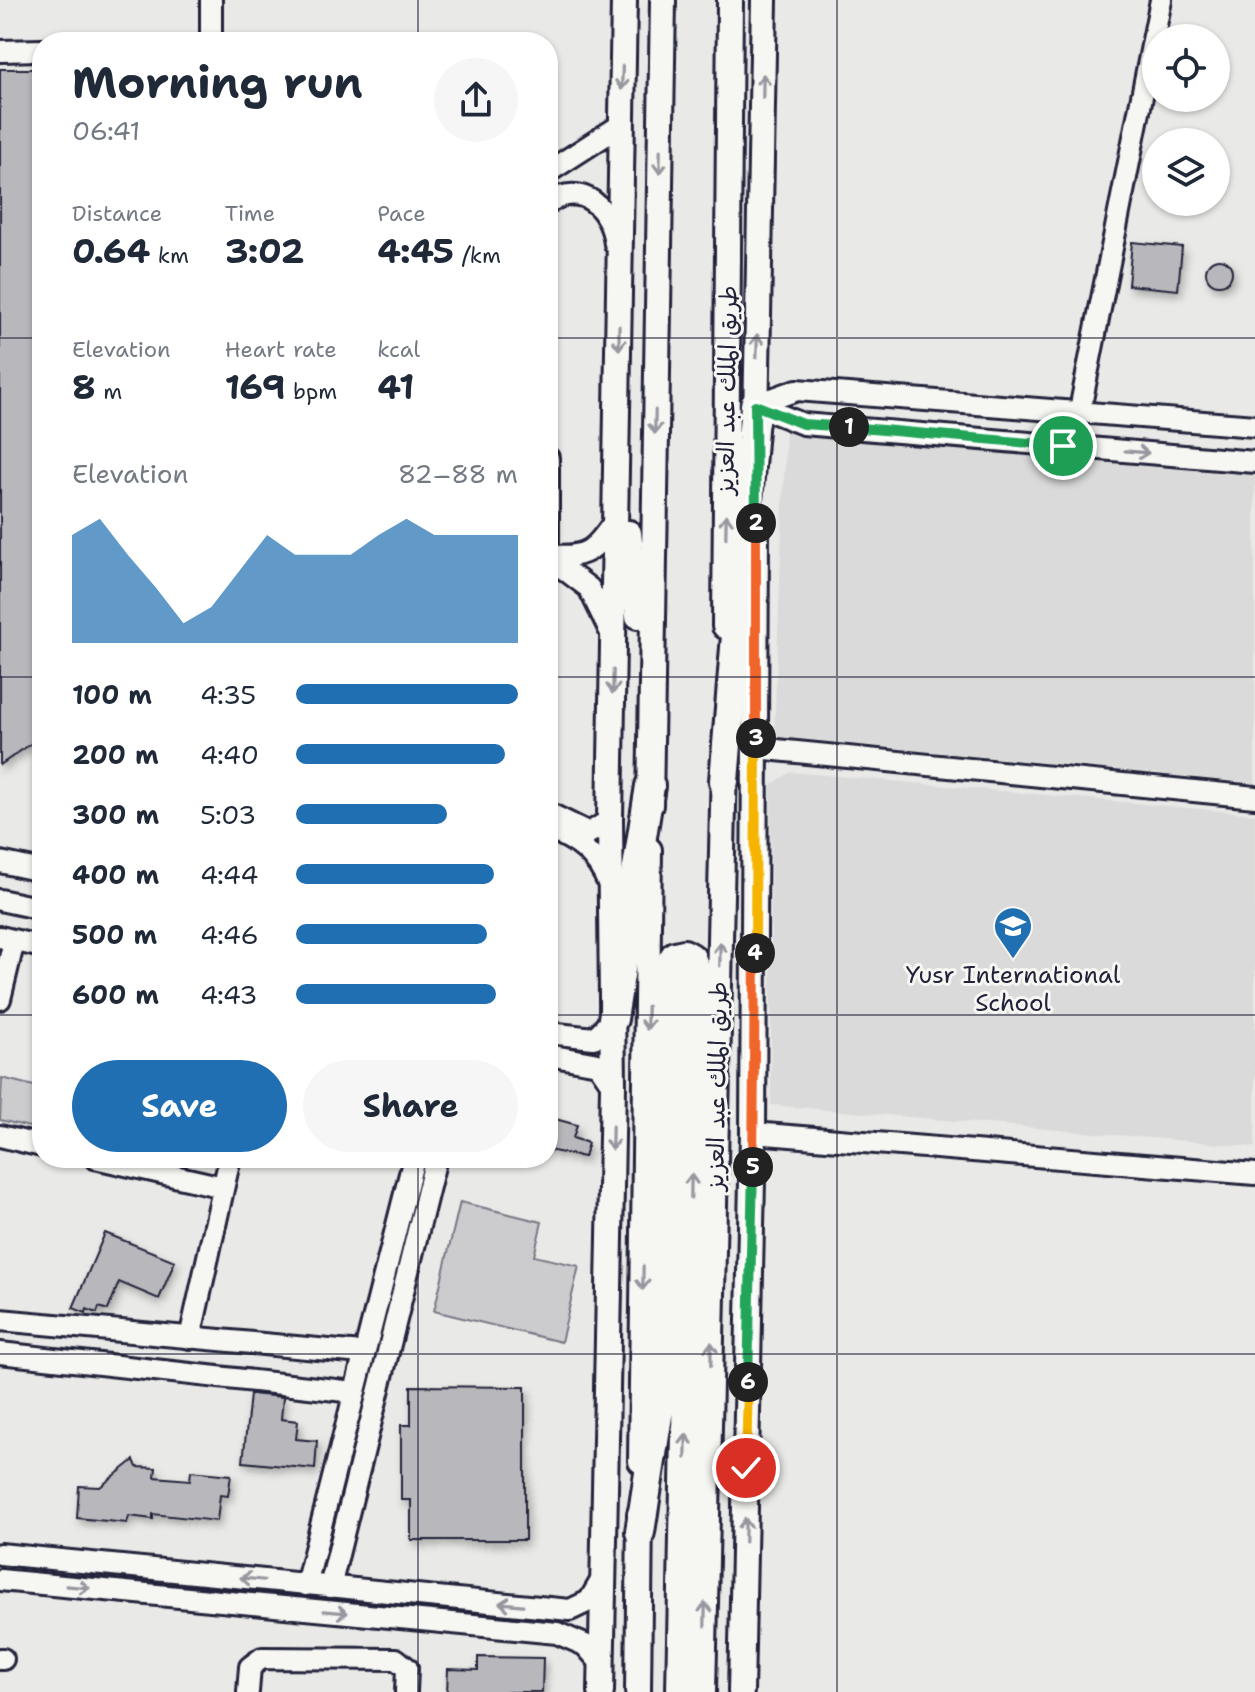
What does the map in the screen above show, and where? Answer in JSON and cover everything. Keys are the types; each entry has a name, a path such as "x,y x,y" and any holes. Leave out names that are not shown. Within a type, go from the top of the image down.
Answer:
{"highway":[{"path":"724,781 755,405"},
{"path":"613,1019 650,786"},
{"path":"640,1532 664,1376 670,964 675,956 684,954 691,958 695,968 681,1692"}],"main road":[{"path":"601,1692 613,1086 610,820 624,0"},
{"path":"638,1692 649,729 663,0"},
{"name":"طريق الملك عبد العزيز","path":"703,1692 724,781 730,0"},
{"path":"741,1692 753,1133 755,405 764,0"},
{"path":"619,423 649,729"}],"street":[{"path":"211,0 211,32"},
{"path":"1063,446 1080,410 1161,0"},
{"path":"0,51 32,50"},
{"path":"558,166 621,125"},
{"path":"558,196 575,193 592,198 605,213 614,228 620,286"},
{"path":"755,405 797,390 1255,426"},
{"path":"755,405 803,424 1255,462"},
{"path":"558,556 572,557 594,550 617,518"},
{"path":"558,564 589,588 614,639"},
{"path":"756,748 1255,797"},
{"path":"558,818 589,833 610,820"},
{"path":"558,832 580,842 593,854 610,886"},
{"path":"0,862 32,869"},
{"path":"0,900 32,907"},
{"path":"0,999 7,939 32,945"},
{"path":"558,1032 594,1038 613,1019"},
{"path":"558,1057 598,1064 613,1086"},
{"path":"753,1133 1255,1174"},
{"path":"0,1136 32,1144"},
{"path":"139,1168 223,1187"},
{"path":"190,1338 228,1168"},
{"path":"306,1585 362,1353 411,1168"},
{"path":"330,1587 434,1168"},
{"path":"0,1320 362,1353"},
{"path":"0,1353 354,1392"},
{"path":"0,1554 557,1608 581,1607 589,1601 602,1579"},
{"path":"0,1580 557,1633 585,1645 601,1663"},
{"path":"557,1608 565,1623 564,1629 557,1633"},
{"path":"248,1692 250,1667 262,1658 396,1659 407,1668 406,1692"}],"shaded area":[{"path":"786,429 1255,471 1255,783 774,736"},
{"name":"Yusr International School","path":"791,772 1255,814 1255,1147 771,1105 771,785"},
{"path":"2,1078 32,1086 32,1128 0,1120"},
{"path":"460,1202 542,1222 534,1256 579,1266 561,1342 434,1311"}],"building":[{"path":"0,69 32,69 32,743 0,765"},
{"path":"1132,242 1182,247 1178,290 1128,285"},
{"path":"1219,259 1228,263 1232,272 1228,281 1219,285 1210,281 1206,272 1210,263"},
{"path":"558,1120 577,1125 573,1138 588,1143 584,1157 558,1152"},
{"path":"105,1233 175,1261 159,1299 119,1282 108,1310 99,1307 97,1313 87,1309 86,1313 73,1308"},
{"path":"411,1386 525,1387 525,1540 411,1540 411,1500 401,1500 401,1425 411,1425"},
{"path":"250,1394 283,1397 281,1419 298,1421 296,1439 317,1441 315,1469 243,1462"},
{"path":"134,1460 137,1467 156,1468 155,1477 190,1480 191,1471 231,1475 228,1496 220,1495 217,1521 153,1514 153,1519 129,1516 127,1523 77,1518 79,1486 100,1487"},
{"path":"478,1657 543,1658 542,1692 447,1692 448,1669 478,1670"}],"place":[{"name":"Yusr International School","path":"1013,960"}],"route":[{"path":"746,1468 753,1133 755,405 803,424 1063,446"}]}
